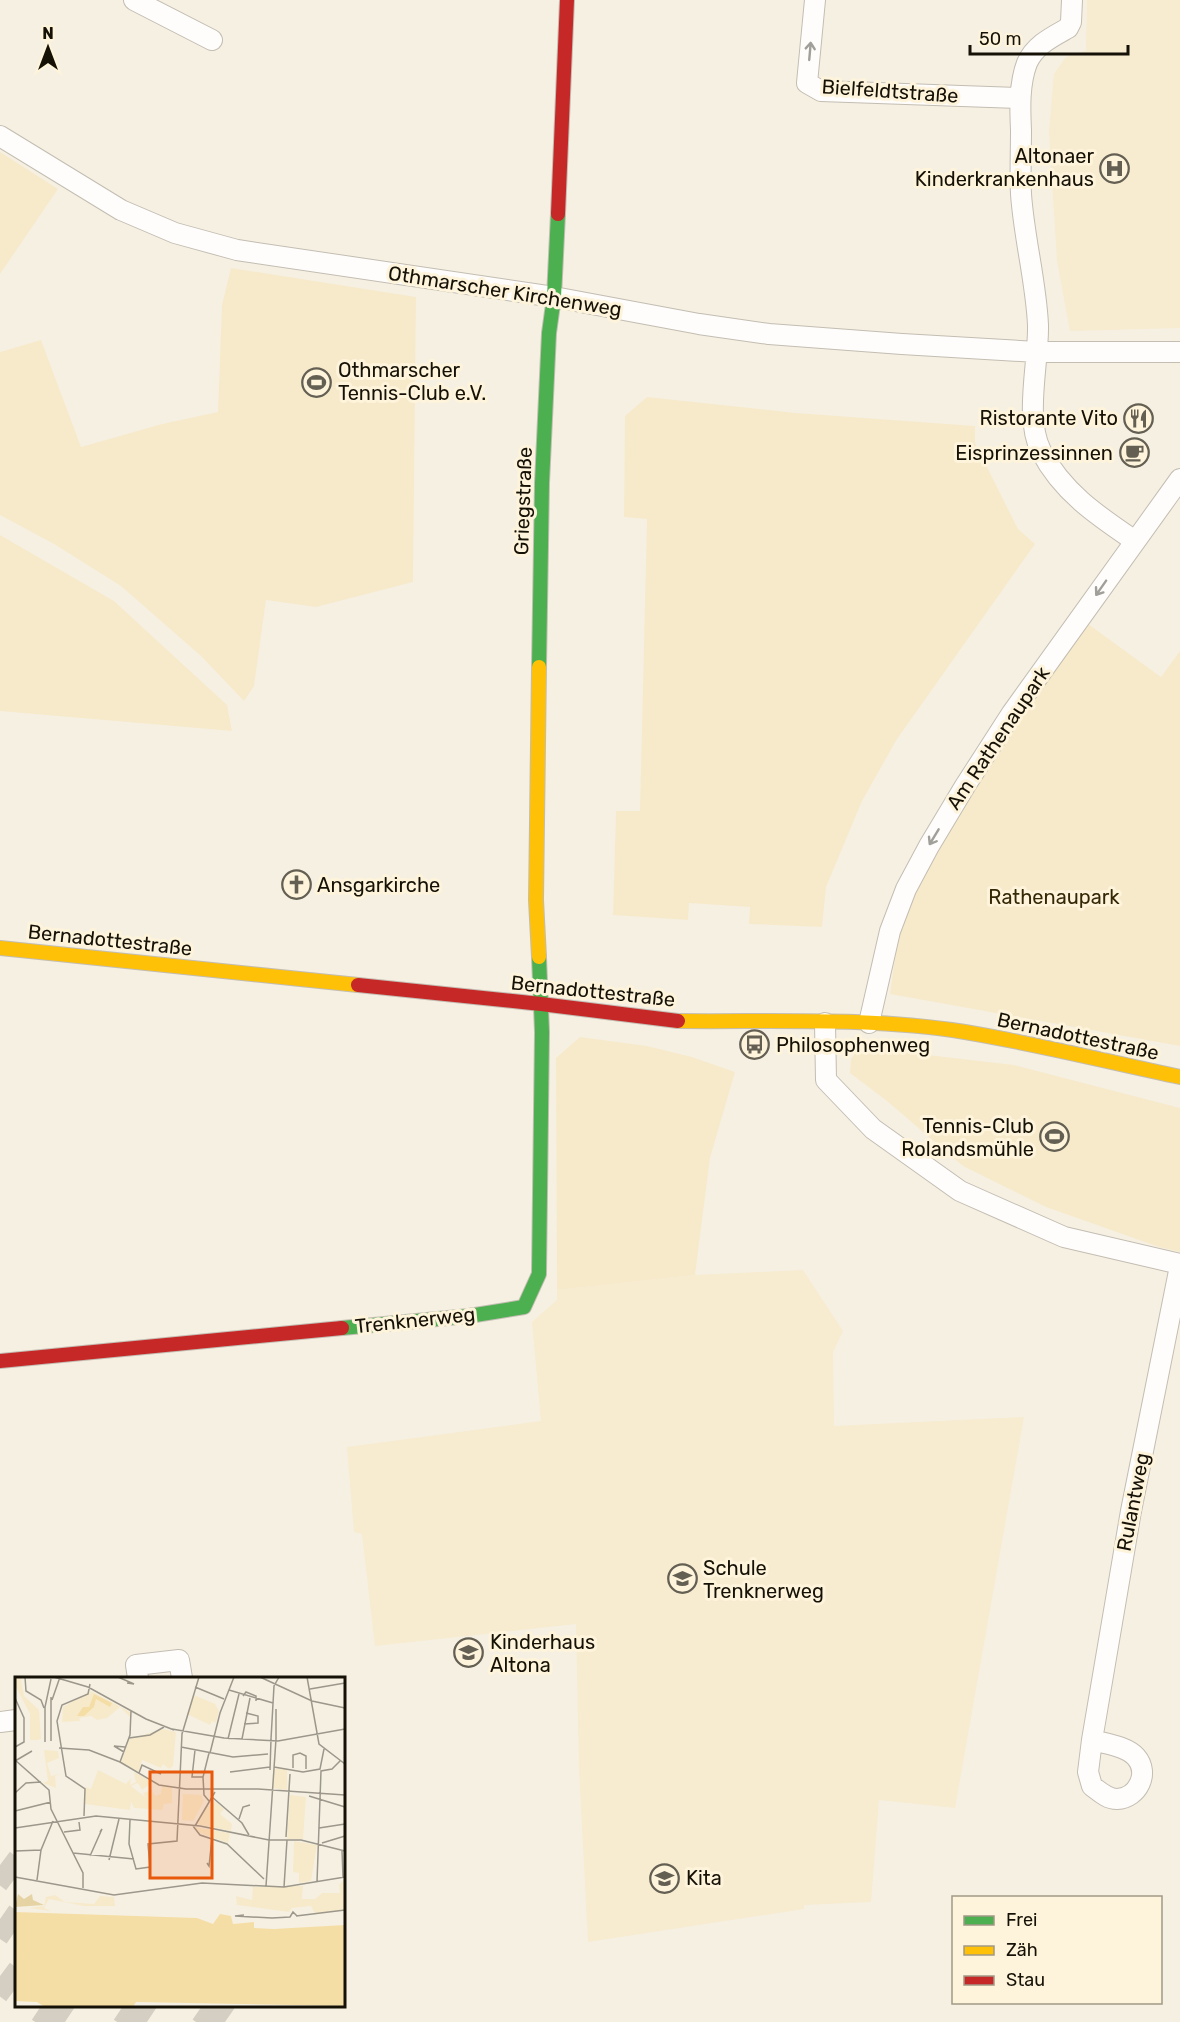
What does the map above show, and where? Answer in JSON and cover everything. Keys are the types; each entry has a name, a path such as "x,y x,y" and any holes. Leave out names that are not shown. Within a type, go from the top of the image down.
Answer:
{"street":[{"path":"134,0 212,40"},
{"name":"Griegstraße","path":"541,1004 536,900 542,483 549,333 554,297 567,0"},
{"name":"Bielfeldtstraße","path":"815,0 807,84 821,91 1020,98"},
{"path":"1072,0 1071,22 1068,28 1051,36 1036,49 1027,63 1020,98 1021,193 1038,323 1035,431 1041,450 1062,484 1082,503 1135,541"},
{"name":"Othmarscher Kirchenweg","path":"0,136 109,204 175,233 237,250 554,297 699,324 769,334 1037,352 1180,352"},
{"name":"Am Rathenaupark","path":"869,1023 890,932 906,889 928,846 1012,713 1180,481"},
{"name":"Bernadottestraße","path":"0,948 541,1004 669,1021 869,1023 965,1032 1180,1077"},
{"name":"Trenknerweg","path":"0,1361 458,1317 524,1307 539,1274 541,1004"},
{"path":"825,1023 826,1080 873,1129 960,1191 1064,1237 1180,1265"},
{"name":"Rulantweg","path":"1092,1740 1131,1511 1180,1265"},
{"path":"138,1677 136,1665 180,1660 182,1677"},
{"path":"0,1722 15,1720"}],"shaded area":[{"name":"Altonaer Kinderkrankenhaus","path":"1087,0 1180,0 1180,328 1070,331 1057,261 1049,132 1054,74 1065,58 1086,51"},
{"name":"Schule Trenknerweg","path":"803,1270 843,1331 833,1352 834,1426 1024,1417 955,1808 879,1800 871,1902 804,1905 804,1909 588,1942 579,1768 576,1624 375,1646 362,1534 354,1532 347,1447 541,1421 532,1322 557,1300 557,1290 695,1275"}],"green space":[{"path":"0,152 58,189 0,274"},
{"name":"Othmarscher Tennis-Club e.V.","path":"231,268 416,297 413,582 316,607 266,600 254,686 244,701 201,656 121,586 54,544 0,515 0,352 41,340 81,447 162,424 218,412 222,305"},
{"path":"647,397 796,413 975,426 975,443 1018,529 1035,544 897,739 862,801 826,887 822,927 749,924 750,907 689,903 688,920 613,915 616,811 640,811 647,519 624,517 625,416"},
{"path":"0,535 114,601 227,705 232,731 0,711"},
{"name":"Rathenaupark","path":"1088,624 1161,677 1180,651 1180,1046 890,994 898,935 918,886 942,840 1018,720"},
{"path":"580,1037 647,1046 692,1057 735,1072 710,1158 695,1275 557,1290 556,1058"},
{"name":"Tennis-Club Rolandsmühle","path":"856,1052 911,1053 1014,1065 1180,1108 1180,1252 1159,1247 1046,1207 963,1166 887,1101 850,1073 851,1059"}],"tunnel":[{"path":"0,1865 15,1876"},
{"path":"0,1919 15,1929"},
{"path":"0,1976 15,1987"},
{"path":"42,2007 65,2022"},
{"path":"124,2007 147,2022"},
{"path":"203,2007 225,2022"}],"traffic: fast":[{"path":"539,667 542,483 549,333 554,297 558,214"},
{"path":"342,1328 469,1316 524,1307 539,1274 542,1032 539,957"}],"traffic: slow":[{"path":"539,667 536,900 539,957"},
{"path":"0,948 358,985"},
{"path":"678,1021 822,1021 930,1027 1019,1042 1180,1077"}],"traffic: jam":[{"path":"558,214 567,0"},
{"path":"358,985 678,1021"},
{"path":"0,1361 342,1328"}],"place":[{"name":"Altonaer Kinderkrankenhaus","path":"1115,168"},
{"name":"Othmarscher Tennis-Club e.V.","path":"317,382"},
{"name":"Ristorante Vito","path":"1139,418"},
{"name":"Eisprinzessinnen","path":"1134,453"},
{"name":"Ansgarkirche","path":"296,885"},
{"name":"Philosophenweg","path":"755,1045"},
{"name":"Tennis-Club Rolandsmühle","path":"1055,1137"},
{"name":"Schule Trenknerweg","path":"682,1579"},
{"name":"Kinderhaus Altona","path":"469,1653"},
{"name":"Kita","path":"665,1878"}]}
